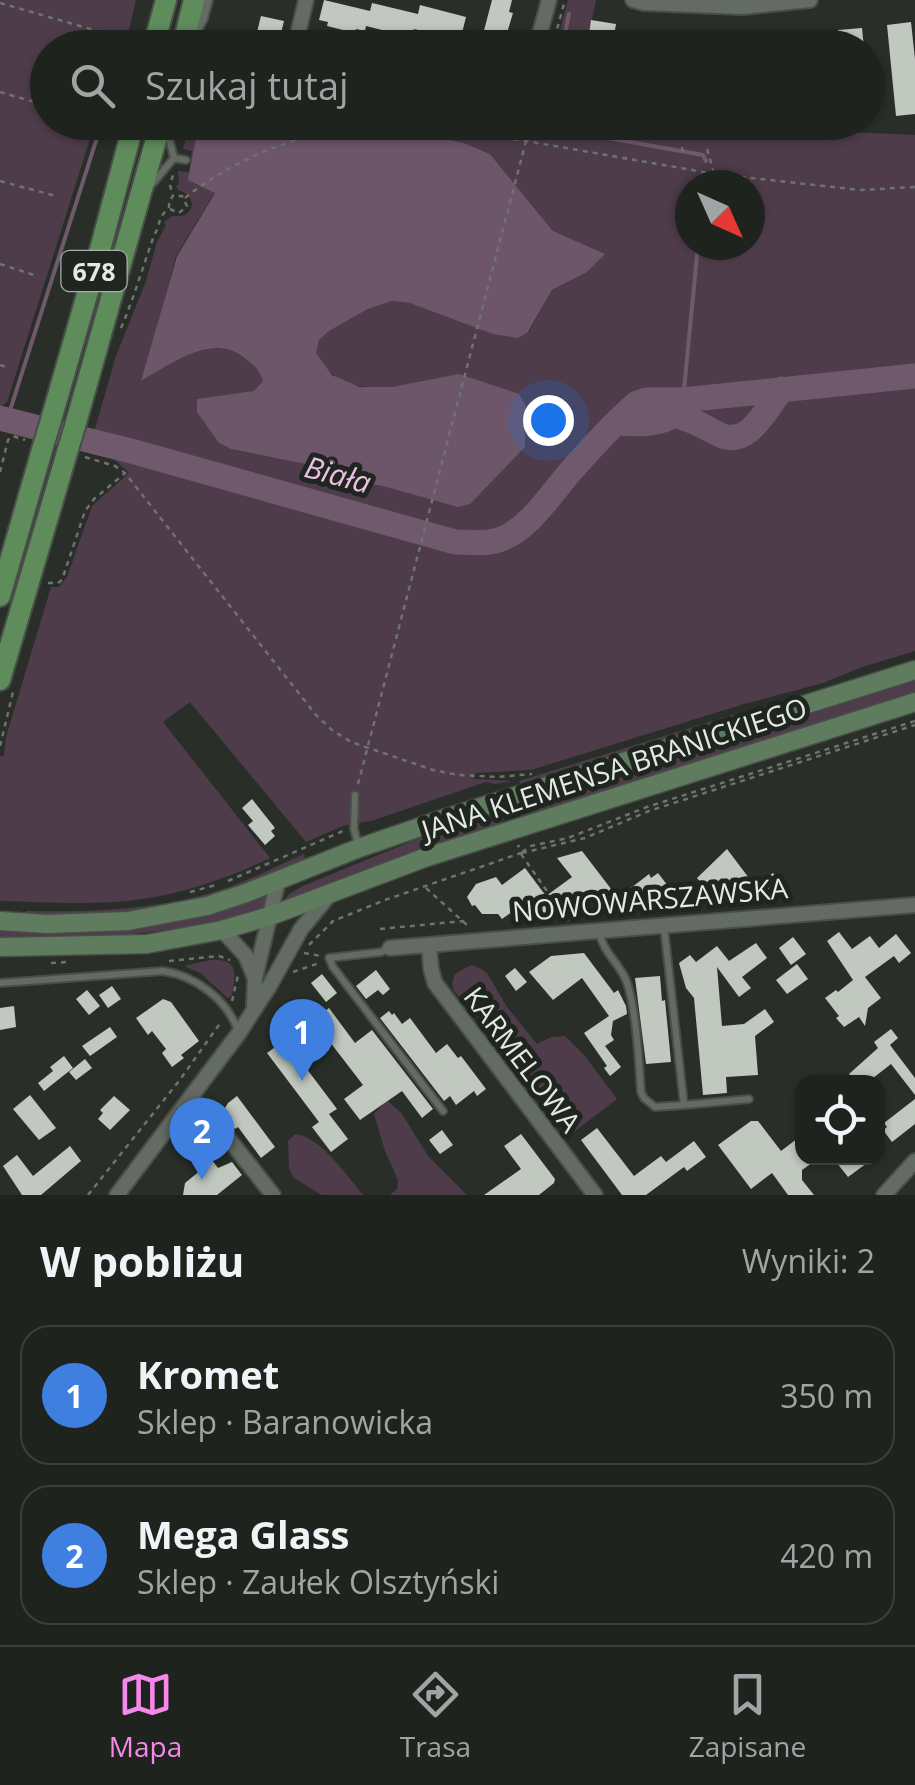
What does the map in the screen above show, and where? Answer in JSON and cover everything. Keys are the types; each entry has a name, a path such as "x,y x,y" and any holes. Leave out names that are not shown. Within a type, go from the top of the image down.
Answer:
{"main road":[{"path":"158,30 166,0"},
{"path":"186,30 194,0"},
{"name":"678","path":"0,596 34,445 51,420 129,140"},
{"name":"678","path":"0,680 76,456 74,426 158,140"},
{"name":"JANA KLEMENSA BRANICKIEGO","path":"359,848 915,670"},
{"name":"JANA KLEMENSA BRANICKIEGO","path":"332,892 424,858 915,702"},
{"path":"0,922 128,921 207,906 359,848"},
{"path":"0,947 147,944 222,930 332,892"}],"street":[{"path":"193,30 205,0"},
{"path":"299,30 306,0"},
{"path":"540,30 548,0"},
{"path":"634,0 743,7 810,0"},
{"path":"254,1007 255,978 278,882"},
{"path":"117,1195 240,1033 301,929 332,892"},
{"name":"NOWOWARSZAWSKA","path":"390,948 915,905"},
{"path":"222,930 246,956 255,978"},
{"name":"KARMELOWA","path":"429,945 435,983 595,1195"},
{"path":"191,1099 206,1110 273,1195"},
{"path":"884,1195 915,1161"}],"lane":[{"path":"168,140 174,158"},
{"path":"174,158 186,160"},
{"path":"140,199 174,158"},
{"path":"356,795 354,828 359,848"},
{"path":"664,926 684,1105"},
{"path":"598,931 601,944 625,976 630,993 644,1098 655,1107 748,1099"},
{"path":"390,948 329,958 444,1111"},
{"path":"0,982 163,971 182,974 223,1005 240,1033"}],"path":[{"path":"557,30 566,0"},
{"path":"0,3 94,30"},
{"path":"0,92 30,101"},
{"path":"185,198 232,167 297,140"},
{"path":"519,140 691,170"},
{"path":"356,795 526,141"},
{"path":"682,148 684,156"},
{"path":"707,149 713,170"},
{"path":"765,180 860,190 915,188"},
{"path":"0,181 56,196"},
{"path":"173,196 185,198 182,212 170,208 173,196"},
{"path":"117,338 160,218 170,208"},
{"path":"0,264 34,275"},
{"path":"0,365 6,367"},
{"path":"0,472 8,440 14,436 34,445"},
{"path":"76,456 115,466 125,473 316,714 341,737 368,750 448,774 533,774"},
{"path":"46,582 62,580 90,504 125,473"},
{"path":"569,923 521,853 530,846 600,829 647,807 915,723"},
{"path":"596,820 600,829"},
{"path":"187,893 239,878 354,828"},
{"path":"514,855 513,846 535,839"},
{"path":"424,887 474,930"},
{"path":"380,929 464,921"},
{"path":"302,953 329,958"},
{"path":"184,961 219,956 231,960"},
{"path":"292,973 329,958"},
{"path":"56,964 56,970"}],"shaded area":[{"path":"0,0 136,0 129,30 30,30 30,140 90,140 0,414"},
{"path":"568,0 596,0 590,30 560,30"},
{"path":"885,134 915,135 915,651 823,683 531,770 475,773 474,779 513,781 486,782 371,821 345,825 306,842 190,702 163,722 270,858 208,883 142,899 89,903 0,901 0,756 4,756 6,737 51,587 59,587 67,577 92,506 129,473 114,459 88,453 116,356 164,222 172,216 185,215 192,207 176,185 178,171 189,172 192,151 183,149 185,140 201,140 189,180 215,192 176,256 143,380 192,354 231,351 251,363 263,381 219,443 305,464 341,480 383,486 459,375 392,387 357,386 330,372 315,353 319,340 368,309 392,301 529,332 552,290 587,272 490,154 450,140 885,140"},
{"path":"196,140 450,140 490,154 553,231 605,254 587,272 552,290 528,332 518,338 493,334 410,303 392,301 368,309 329,331 319,340 316,353 332,375 360,387 392,387 459,374 519,394 526,406 525,447 470,504 458,507 383,486 341,480 305,464 219,443 197,412 197,399 254,391 263,381 243,357 230,350 204,350 141,381 177,256 215,193 188,180"},
{"path":"915,677 915,692 519,819 527,802"},
{"path":"814,694 521,785 519,781 748,710"},
{"path":"511,806 501,824 281,904 303,886 451,825"},
{"path":"304,854 305,859 262,878 171,905 123,911 25,914 134,908 188,899 240,883"},
{"path":"273,892 265,908 198,925 102,936 0,937 0,930 81,932 162,923"},
{"path":"210,960 226,962 233,968 232,995 228,998 200,973 184,966"},
{"path":"471,965 487,973 507,1007 537,1044 565,1036 617,1099 574,1132 541,1100 454,991 455,974"},
{"path":"387,1100 402,1114 428,1156 467,1195 390,1195 397,1189 398,1180 374,1114"},
{"path":"295,1134 323,1149 363,1195 322,1195 294,1178 289,1169 288,1141"}],"building":[{"path":"324,0 370,11 372,3 418,14 420,5 466,17 463,30 382,30 366,26 365,30 343,30 319,20"},
{"path":"492,0 512,0 508,30 484,30"},
{"path":"261,16 284,21 282,30 258,30"},
{"path":"591,20 616,24 615,30 590,30"},
{"path":"911,22 915,114 896,116 887,25"},
{"path":"252,799 275,828 271,831 275,836 265,845 248,825 253,821 242,808"},
{"path":"727,849 755,886 745,894 740,887 727,896 712,897 697,878"},
{"path":"582,851 618,898 604,910 593,895 567,914 560,904 543,917 530,899 502,919 498,914 482,914 467,897 476,884 496,877 502,885 525,868 546,896 572,877 557,858"},
{"path":"658,873 682,904 663,906 657,897 645,906 631,888 649,874 651,878"},
{"path":"773,873 785,889 769,897 759,883"},
{"path":"839,932 852,949 870,936 879,948 896,934 911,953 899,963 894,956 865,977 881,998 868,1008 865,1026 859,1017 844,1027 825,998 853,980 827,941"},
{"path":"793,937 806,954 791,965 779,948"},
{"path":"756,943 767,958 742,977 751,988 739,997 717,967 722,1026 744,1024 765,1009 774,1022 755,1036 758,1075 726,1077 727,1093 703,1095 694,998 686,988 679,963 690,955 696,962 717,946 729,961"},
{"path":"584,953 614,993 618,990 626,1006 627,1014 613,1021 614,1040 605,1046 621,1067 610,1076 584,1033 609,1016 582,978 553,1000 529,972 551,956"},
{"path":"797,964 808,979 787,994 776,980"},
{"path":"515,968 527,982 516,991 505,976"},
{"path":"376,970 390,989 383,995 378,990 366,999 356,986"},
{"path":"322,974 337,993 326,1002 311,983"},
{"path":"660,976 671,1062 646,1064 635,978"},
{"path":"112,986 121,999 108,1008 99,995"},
{"path":"87,990 100,1006 89,1015 76,999"},
{"path":"163,999 171,1002 199,1041 172,1067 162,1053 166,1049 152,1031 148,1035 136,1018"},
{"path":"14,1006 16,1027 0,1030 0,1008"},
{"path":"329,1008 355,1043 372,1030 433,1109 422,1118 402,1091 360,1120 344,1099 363,1085 313,1020"},
{"path":"389,1011 402,1024 410,1018 436,1053 447,1044 486,1089 477,1096 474,1091 456,1105 450,1096 444,1101 380,1018"},
{"path":"110,1027 117,1037 90,1056 82,1046"},
{"path":"891,1029 898,1038 890,1045 915,1078 915,1095 891,1064 877,1075 849,1074 878,1048 874,1042"},
{"path":"285,1040 337,1109 329,1114 348,1139 331,1152 312,1127 319,1122 267,1053"},
{"path":"64,1056 73,1068 44,1091 38,1083"},
{"path":"85,1059 92,1068 76,1080 69,1072"},
{"path":"30,1095 56,1128 39,1140 13,1109"},
{"path":"114,1096 130,1110 110,1130 98,1119 103,1113 100,1110"},
{"path":"237,1096 275,1147 261,1158 222,1113"},
{"path":"915,1099 915,1124 892,1142 885,1133 885,1122"},
{"path":"751,1121 758,1121 781,1151 795,1140 795,1165 809,1165 802,1170 802,1180 814,1195 788,1195 772,1173 751,1189 718,1145"},
{"path":"597,1128 634,1176 661,1156 666,1162 694,1141 706,1157 687,1171 684,1167 646,1195 622,1195 581,1140"},
{"path":"442,1130 453,1145 440,1154 429,1140"},
{"path":"521,1134 555,1179 554,1183 539,1195 484,1195 521,1169 504,1146"},
{"path":"197,1140 218,1168 232,1162 242,1175 217,1195 183,1195 185,1183 201,1170 186,1149"},
{"path":"70,1146 81,1161 41,1195 22,1195 3,1166 17,1155 33,1176"},
{"path":"839,1165 864,1165 848,1177"}],"waterway":[{"path":"566,30 569,14"},
{"path":"7,420 96,140"},
{"path":"619,140 703,155 706,161"},
{"path":"683,400 697,260"},
{"name":"Biała","path":"0,418 455,542 486,542 507,537 528,522 594,445 637,403 915,376"},
{"name":"Biała","path":"617,423 653,423 675,415 718,434 739,436 756,425 782,389"}],"place":[{"name":"Kromet","path":"302,1081"},
{"name":"Mega Glass","path":"202,1180"}]}
